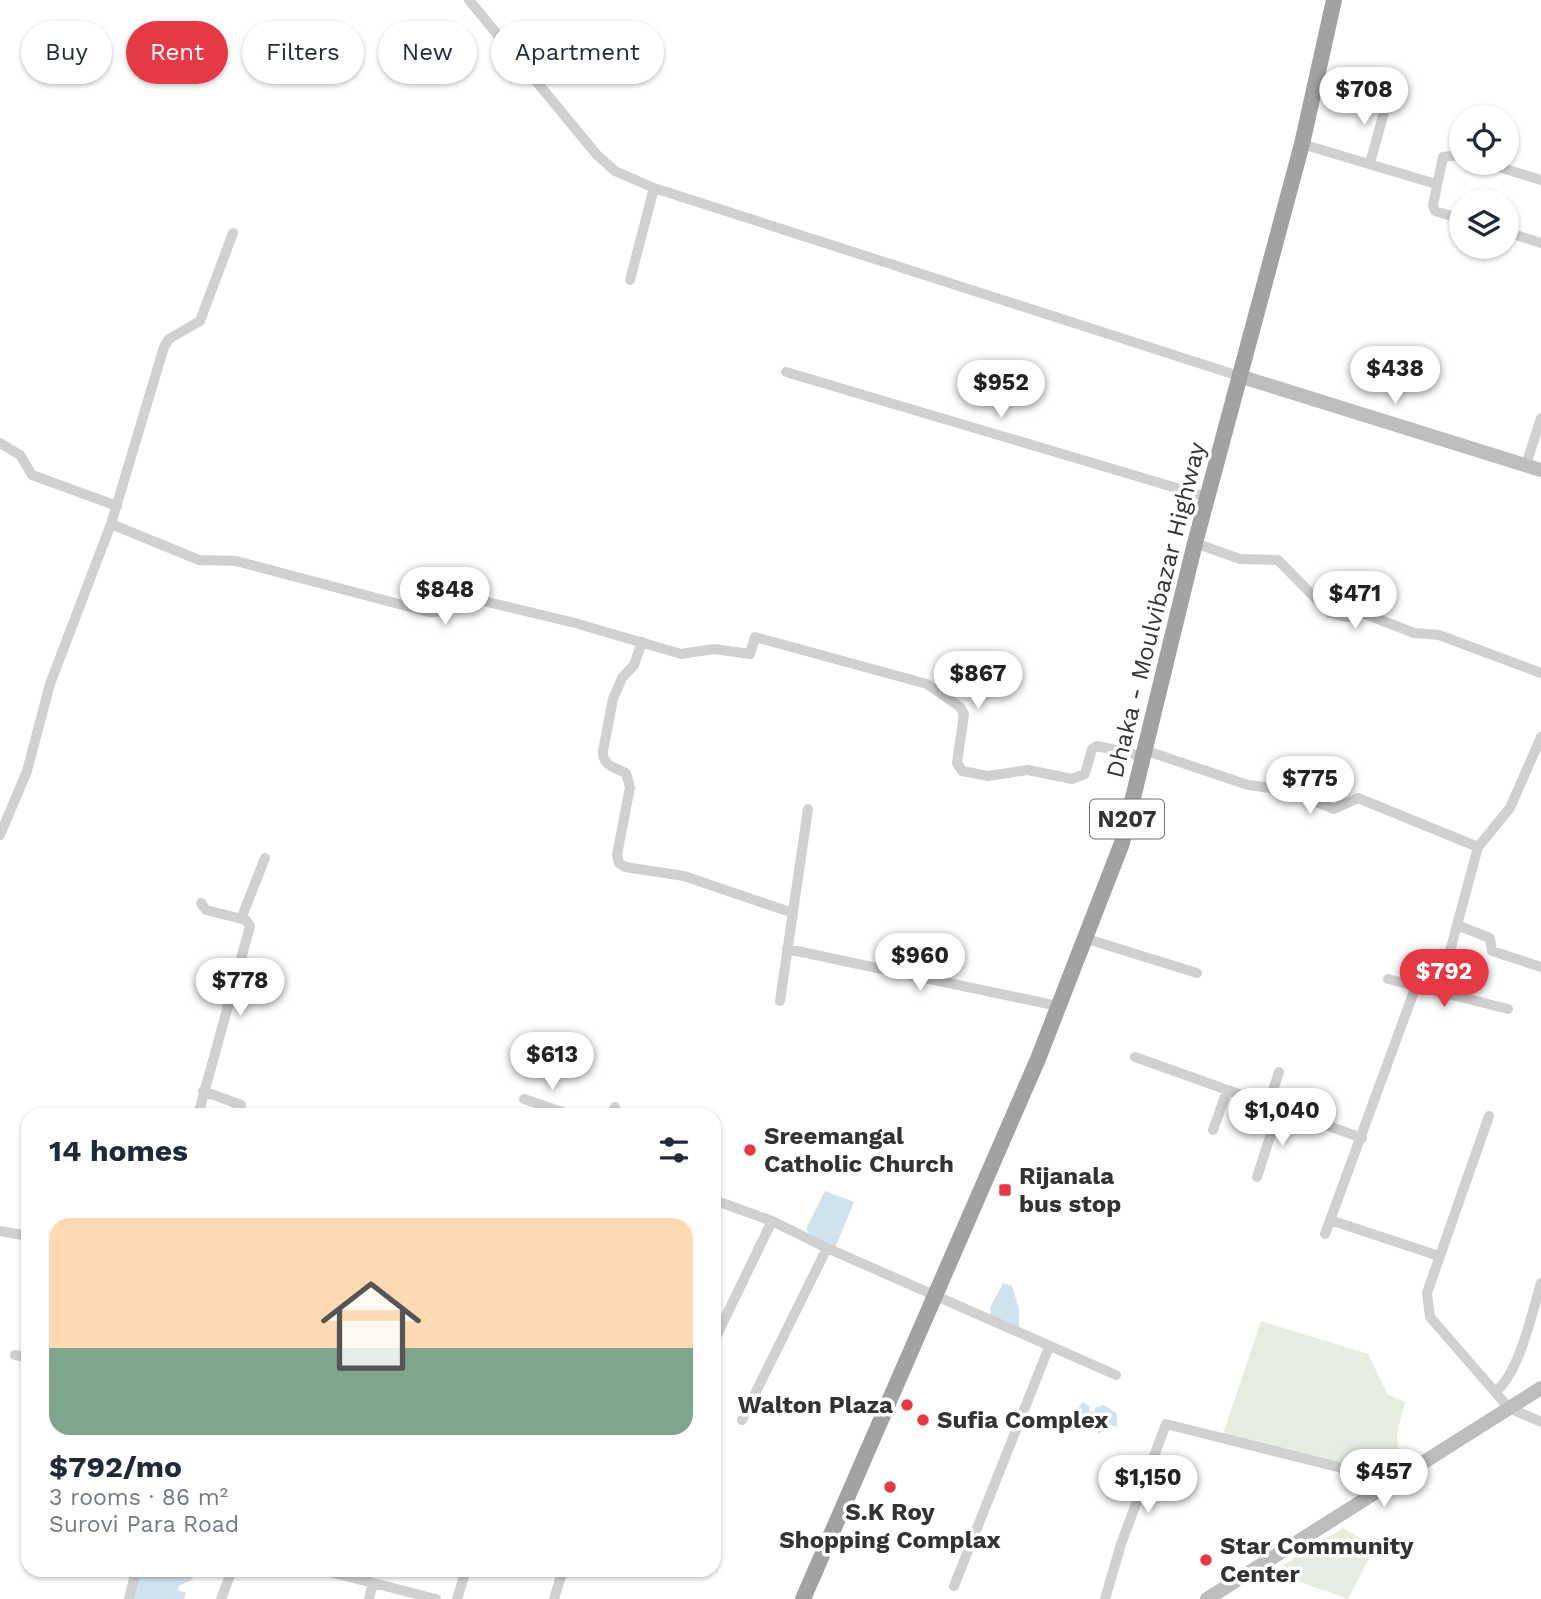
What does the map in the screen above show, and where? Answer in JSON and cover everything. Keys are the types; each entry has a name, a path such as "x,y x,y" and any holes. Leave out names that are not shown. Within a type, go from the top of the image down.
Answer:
{"highway":[{"name":"Dhaka - Moulvibazar Highway","path":"803,1599 1058,1006 1122,843 1195,543 1302,144 1334,0"}],"main road":[{"path":"1239,376 1541,470"},
{"path":"1207,1599 1541,1388"}],"street":[{"path":"468,0 597,155 615,171 654,188 1239,376"},
{"path":"1370,163 1388,98"},
{"path":"1302,144 1436,184"},
{"path":"1449,156 1443,157 1436,184 1434,211 1449,215"},
{"path":"1519,173 1541,180"},
{"path":"630,280 654,188"},
{"path":"0,835 27,771 50,684 111,524 164,347 169,339 200,321 233,233"},
{"path":"1519,236 1541,243"},
{"path":"786,373 1207,497"},
{"path":"1526,466 1541,418"},
{"path":"0,443 20,455 32,475 117,506"},
{"path":"111,524 199,560 236,561 429,612 445,610 464,598 475,599 575,622 681,654 714,649 750,654 755,637 927,684 960,707 964,714 957,763 962,771 988,776 1028,770 1072,779 1085,774 1092,750 1097,746 1143,753 1248,785 1286,790 1334,809 1358,798 1478,847"},
{"path":"1195,543 1240,559 1278,561 1329,612 1338,616 1365,614 1413,633 1438,635 1541,673"},
{"path":"642,642 634,665 622,678 613,699 602,757 607,764 626,773 630,787 617,855 619,863 625,867 684,876 793,912"},
{"path":"1439,992 1478,847 1510,808 1541,737"},
{"path":"780,1001 807,810"},
{"path":"241,919 265,858"},
{"path":"199,1108 250,926 241,919 206,910 201,903"},
{"path":"1457,925 1490,938 1492,951 1541,967"},
{"path":"1084,938 1197,973"},
{"path":"788,949 1058,1006"},
{"path":"1388,979 1508,1009"},
{"path":"1325,1234 1416,986"},
{"path":"1135,1057 1362,1138"},
{"path":"1268,1106 1279,1072"},
{"path":"203,1091 241,1105"},
{"path":"1213,1130 1227,1091"},
{"path":"524,1099 550,1108"},
{"path":"1257,1177 1279,1109"},
{"path":"1489,1116 1427,1293 1430,1317 1509,1408 1541,1422"},
{"path":"721,1203 772,1221 827,1248 1116,1375"},
{"path":"1330,1220 1439,1256"},
{"path":"721,1327 772,1221"},
{"path":"0,1231 21,1235"},
{"path":"742,1420 827,1248"},
{"path":"1495,1392 1503,1386 1517,1358 1541,1283"},
{"path":"954,1586 1049,1347"},
{"path":"15,1355 21,1356"},
{"path":"1105,1599 1121,1544 1166,1424 1395,1482"},
{"path":"129,1599 134,1577"},
{"path":"221,1599 229,1577"},
{"path":"349,1577 436,1599"},
{"path":"457,1599 464,1577"},
{"path":"554,1599 561,1577"},
{"path":"369,1599 373,1583"}],"shaded area":[{"path":"1261,1321 1368,1354 1388,1395 1405,1402 1397,1433 1399,1454 1378,1477 1223,1434"},
{"path":"1343,1528 1375,1547 1348,1599 1272,1572"}],"water":[{"path":"825,1191 854,1202 835,1248 812,1238 806,1229"},
{"path":"1003,1283 1012,1286 1019,1309 1019,1330 991,1317 990,1308"},
{"path":"1083,1402 1090,1407 1089,1411 1095,1412 1095,1408 1104,1405 1117,1414 1117,1427 1110,1425 1099,1434 1083,1415 1079,1418 1075,1411"},
{"path":"137,1578 193,1579 179,1586 178,1591 186,1592 184,1599 133,1599"}],"place":[{"name":"Sreemangal Catholic Church","path":"750,1150"},
{"name":"Rijanala bus stop","path":"1005,1190"},
{"name":"Walton Plaza","path":"907,1405"},
{"name":"Sufia Complex","path":"923,1420"},
{"name":"S.K Roy Shopping Complax","path":"890,1487"},
{"name":"Star Community Center","path":"1206,1560"}]}
